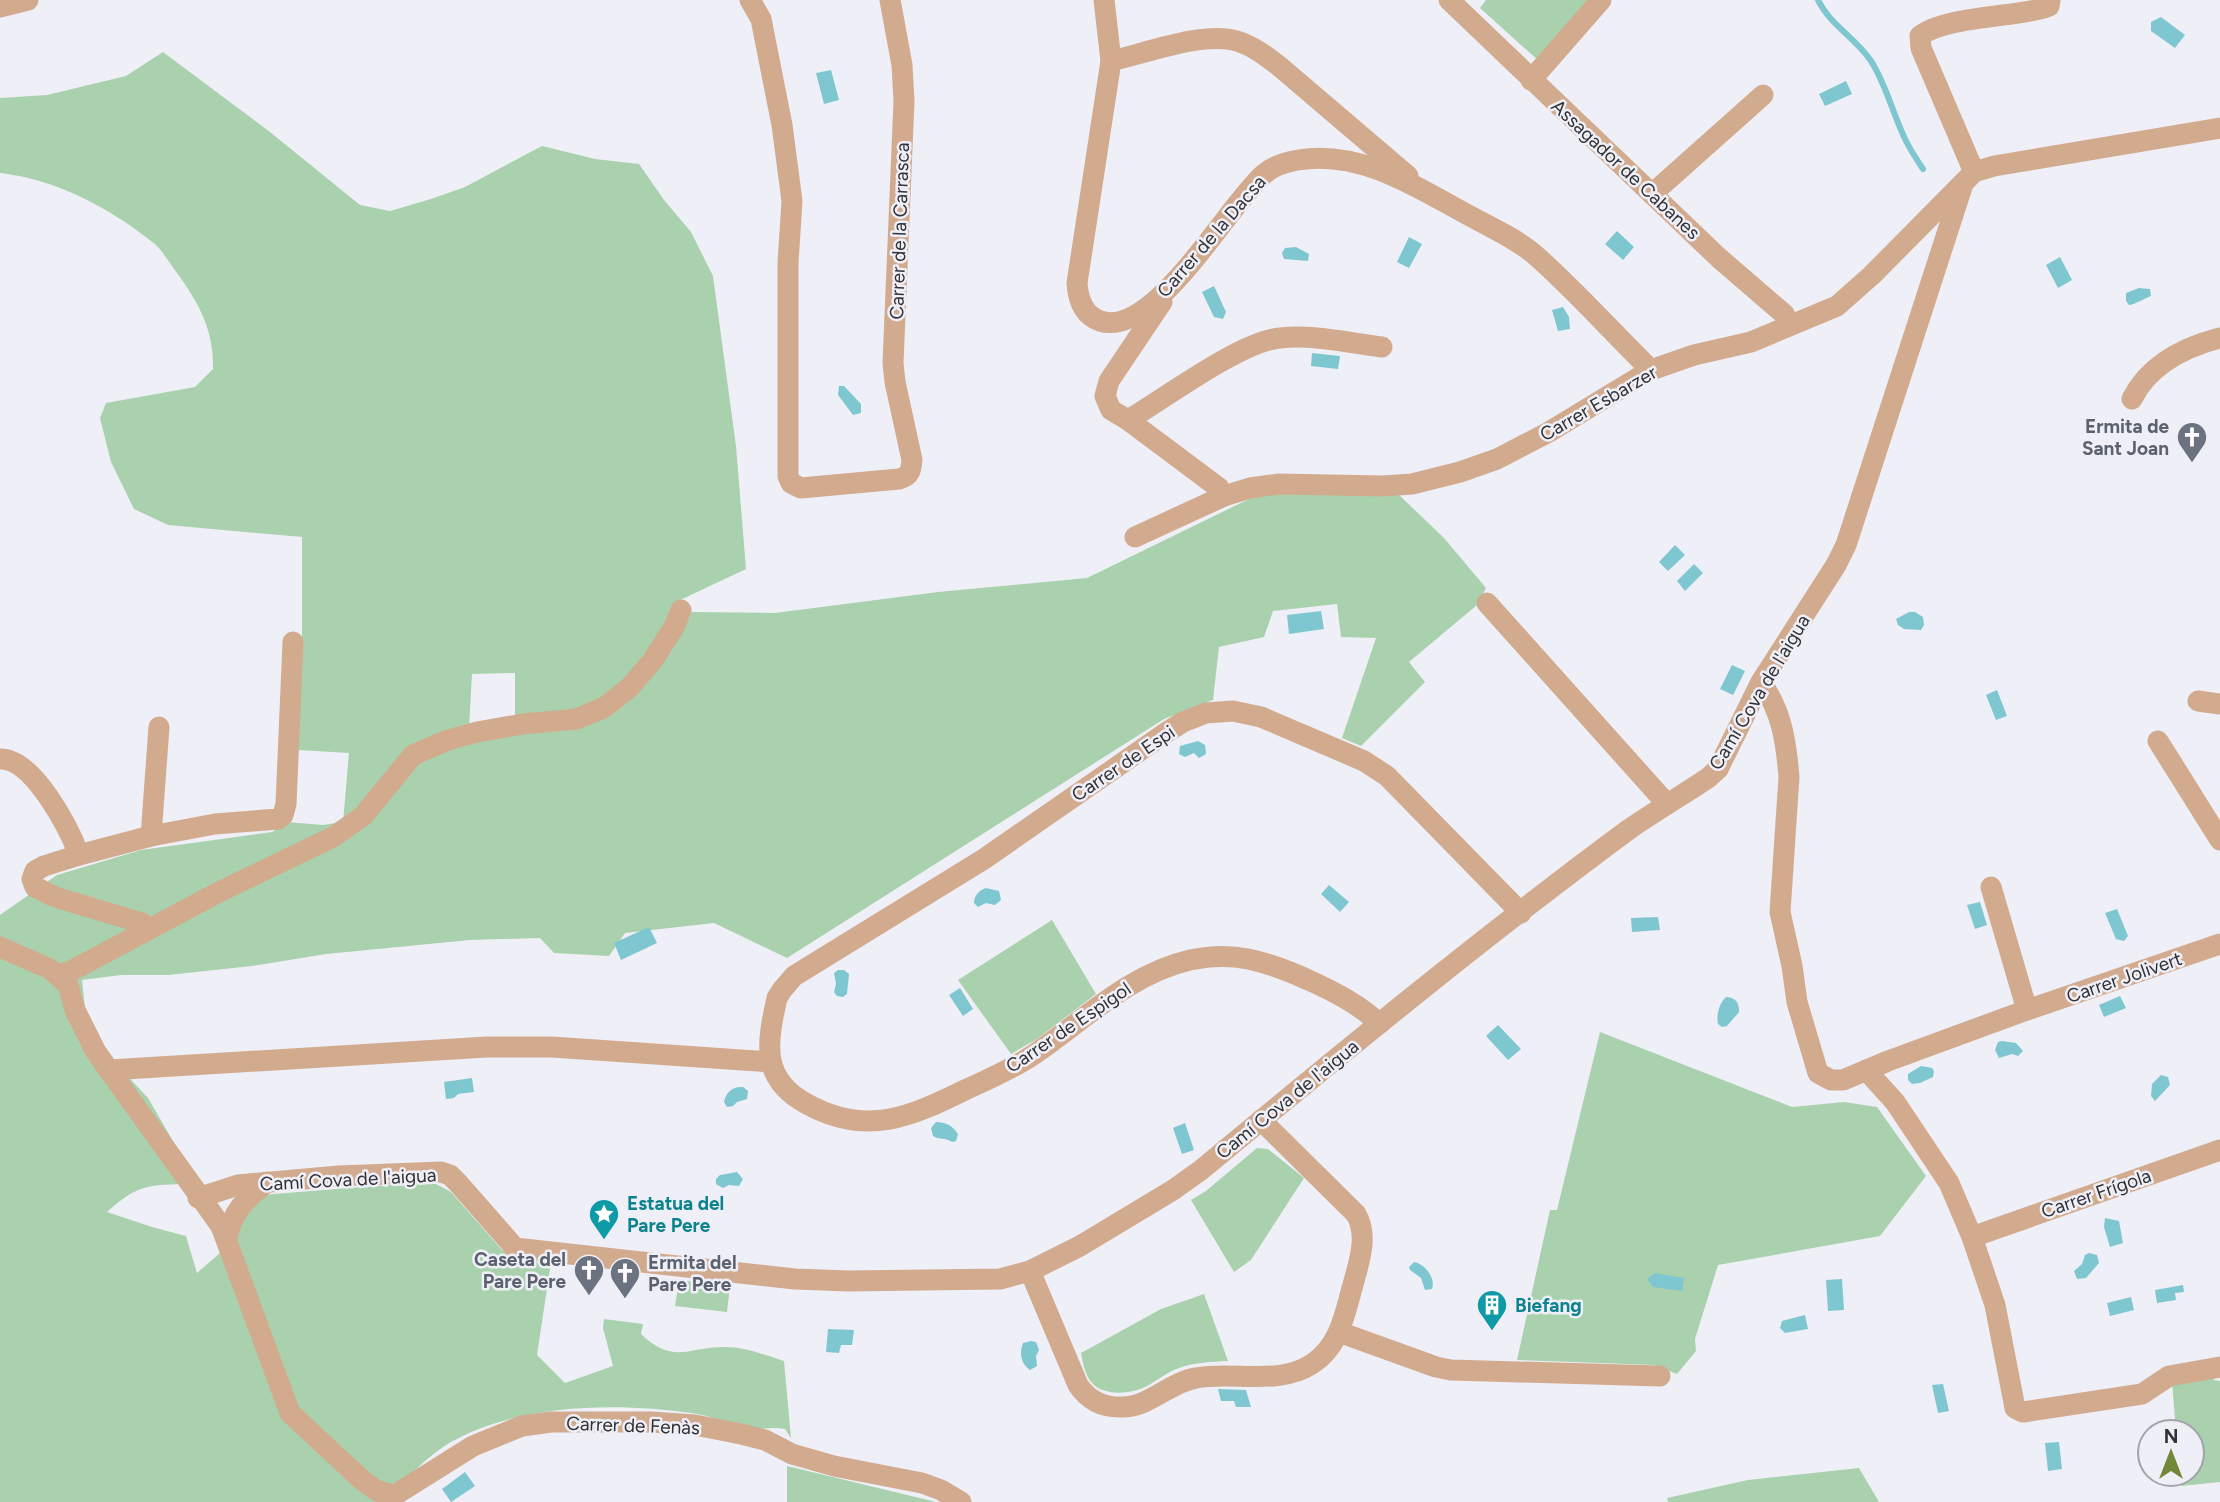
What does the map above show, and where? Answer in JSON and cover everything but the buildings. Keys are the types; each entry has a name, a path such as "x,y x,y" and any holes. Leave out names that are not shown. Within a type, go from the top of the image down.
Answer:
{"street":[{"path":"0,7 29,0"},
{"name":"Carrer de la Carrasca","path":"750,0 761,19 782,125 792,201 788,263 789,480 801,488 899,479 911,472 912,460 893,363 904,101 901,54 890,0"},
{"name":"Carrer de la Dacsa","path":"1104,0 1111,61 1077,283 1084,309 1096,319 1104,322 1128,319 1160,297 1258,180 1274,167 1297,160 1345,160 1359,163 1424,190 1515,240 1533,253 1651,370"},
{"path":"1531,80 1601,0"},
{"path":"2050,0 2049,6 2044,8 1926,30 1920,36 1921,48 1969,178 1994,166 2220,128"},
{"name":"Assagador de Cabanes","path":"1461,4 1531,80 1719,258 1784,314 1790,325"},
{"name":"Carrer de la Dacsa","path":"1111,61 1212,37 1240,41 1279,66 1424,190"},
{"path":"1652,194 1763,94"},
{"name":"Carrer Esbarzer","path":"1135,537 1224,496 1269,484 1400,485 1424,482 1497,459 1526,445 1651,370 1695,355 1751,342 1837,306 1851,296 1969,178"},
{"name":"Camí Cova de l'aigua","path":"198,1198 238,1185 339,1176 441,1172 450,1175 458,1183 508,1242 523,1250 808,1280 1000,1279 1030,1272 1080,1246 1173,1190 1521,913 1628,830 1708,778 1722,763 1761,682 1846,545 1969,178"},
{"path":"1160,297 1163,304 1105,389 1107,404 1111,410 1219,488 1224,496"},
{"path":"1128,420 1232,356 1266,340 1299,337 1382,347"},
{"path":"2132,399 2142,383 2175,355 2193,345 2220,338"},
{"path":"1487,603 1667,804"},
{"path":"58,975 81,966 273,865 333,837 363,816 413,755 448,740 477,732 576,719 606,708 630,687 653,660 674,627 681,610"},
{"path":"148,929 142,923 55,897 35,887 32,879 35,871 79,855 151,836 215,824 278,819 283,815 286,804 293,642"},
{"name":"Carrer Jolivert","path":"1761,682 1774,700 1781,721 1788,761 1779,902 1800,1017 1818,1073 1830,1080 1843,1080 2028,1010 2220,944"},
{"path":"2197,701 2220,704"},
{"name":"Carrer de Espi","path":"770,1062 777,998 794,976 984,859 1167,732 1206,713 1233,711 1261,717 1344,750 1375,766 1521,913"},
{"path":"151,836 159,727"},
{"path":"2158,741 2220,840"},
{"path":"0,759 9,759 22,766 33,778 67,827 79,855"},
{"path":"1991,887 2028,1010"},
{"path":"0,947 58,975 68,985 86,1035 198,1198 214,1216 227,1239 290,1413 321,1444 377,1492 395,1499"},
{"name":"Carrer de Espigol","path":"770,1062 773,1072 786,1089 814,1108 857,1121 895,1119 941,1102 1022,1063 1120,992 1151,973 1210,957 1245,958 1263,963 1352,1003 1370,1014 1379,1024"},
{"path":"109,1070 487,1047 552,1047 770,1062"},
{"path":"1866,1070 1895,1102 1949,1183 1972,1237 1995,1305 2012,1403 2019,1411 2142,1394 2169,1376 2220,1367"},
{"path":"1030,1272 1078,1385 1087,1398 1105,1405 1130,1407 1175,1385 1199,1377 1273,1376 1295,1373 1310,1365 1326,1353 1339,1332 1359,1262 1363,1239 1361,1222 1261,1120"},
{"name":"Carrer Frígola","path":"1972,1237 2220,1150"},
{"path":"227,1239 238,1210 246,1199 267,1182"},
{"path":"1339,1332 1451,1370 1660,1377"},
{"name":"Carrer de Fenàs","path":"395,1499 466,1450 522,1426 551,1422 661,1422 717,1429 765,1440 792,1454 834,1466 922,1483 961,1502"}],"green space":[{"path":"1486,0 1590,0 1540,62 1480,8"},
{"path":"163,52 270,132 360,205 390,211 431,199 465,187 542,146 595,159 639,164 691,232 713,276 736,446 746,569 678,601 654,642 623,682 599,699 569,713 515,719 515,673 472,674 469,728 521,732 585,727 615,711 690,612 775,613 938,592 1087,578 1249,499 1272,493 1396,492 1444,538 1486,588 1477,605 1409,662 1425,682 1361,746 1342,738 1376,638 1341,637 1337,604 1273,611 1264,637 1219,647 1213,700 1164,719 787,958 714,923 625,933 609,956 554,953 540,938 470,940 326,954 252,966 168,975 121,975 82,980 85,1009 103,1050 148,1098 192,1174 191,1184 165,1185 137,1191 107,1212 186,1236 197,1273 236,1239 240,1225 262,1195 436,1184 451,1192 502,1250 518,1260 551,1262 537,1355 565,1383 613,1366 603,1328 604,1319 643,1324 641,1334 672,1352 732,1347 784,1361 791,1438 785,1429 745,1428 691,1413 631,1408 568,1409 506,1420 451,1442 424,1462 383,1502 0,1502 0,915 57,875 141,850 272,832 287,822 323,825 343,822 349,753 298,750 302,537 168,525 134,509 111,462 100,418 106,403 195,387 213,369 207,326 196,302 157,246 117,217 61,188 21,176 0,173 0,98 47,95 126,76"},
{"path":"1052,920 1096,994 1037,1039 1011,1054 958,980"},
{"path":"1600,1032 1792,1107 1844,1102 1877,1107 1926,1176 1880,1236 1718,1265 1695,1339 1696,1351 1677,1374 1654,1365 1517,1360 1550,1210 1557,1210"},
{"path":"1257,1148 1268,1149 1304,1178 1251,1260 1234,1272 1191,1200 1206,1191"},
{"path":"679,1280 730,1286 727,1312 675,1306"},
{"path":"1204,1294 1228,1361 1185,1366 1133,1391 1104,1391 1090,1381 1081,1353 1161,1309"},
{"path":"2211,1376 2220,1381 2220,1482 2206,1483 2206,1418 2175,1418 2172,1382"},
{"path":"787,1466 932,1501 935,1502 787,1502"},
{"path":"1859,1468 1879,1502 1668,1502 1667,1498 1748,1480"}],"water":[{"path":"2161,17 2185,35 2175,48 2151,31 2151,22"},
{"path":"831,70 839,100 824,104 816,73"},
{"path":"1846,81 1852,94 1825,106 1819,94"},
{"path":"1617,231 1634,247 1623,260 1605,244"},
{"path":"1409,237 1422,244 1409,268 1397,262"},
{"path":"1296,247 1309,254 1308,261 1284,259 1282,253 1285,248"},
{"path":"2060,257 2072,280 2058,288 2046,265"},
{"path":"1214,286 1226,312 1223,319 1214,317 1202,292"},
{"path":"2139,288 2150,289 2151,296 2129,305 2126,293"},
{"path":"1563,307 1569,317 1570,329 1558,331 1552,310"},
{"path":"1312,353 1340,356 1338,369 1311,366"},
{"path":"839,386 844,386 861,404 861,413 853,415 838,395"},
{"path":"1675,545 1685,555 1668,571 1659,562"},
{"path":"1694,564 1703,573 1685,591 1677,581"},
{"path":"1321,611 1324,629 1289,634 1287,615"},
{"path":"1909,612 1923,617 1924,625 1921,630 1904,629 1898,625 1896,619"},
{"path":"1732,665 1745,671 1733,695 1720,689"},
{"path":"1997,690 2007,716 1996,720 1986,695"},
{"path":"1198,741 1205,745 1206,754 1199,758 1194,753 1185,757 1179,754 1180,746"},
{"path":"1329,885 1349,902 1340,912 1321,894"},
{"path":"986,888 999,891 1001,900 995,905 986,903 978,907 974,903 975,898"},
{"path":"1980,902 1987,925 1975,929 1967,905"},
{"path":"2117,909 2128,936 2124,941 2116,939 2105,913"},
{"path":"1658,917 1660,930 1632,932 1631,918"},
{"path":"649,927 657,943 621,960 614,943"},
{"path":"838,970 849,974 847,994 843,997 834,992 834,973"},
{"path":"960,988 973,1009 963,1016 949,995"},
{"path":"2120,996 2126,1008 2104,1017 2099,1005"},
{"path":"1726,997 1736,1001 1739,1012 1727,1026 1722,1027 1718,1024 1718,1014"},
{"path":"1498,1025 1521,1049 1508,1060 1486,1036"},
{"path":"1998,1042 2016,1043 2023,1051 2018,1056 2012,1054 1999,1058 1995,1050"},
{"path":"1921,1066 1932,1068 1933,1077 1912,1084 1908,1080 1908,1074"},
{"path":"2161,1075 2168,1077 2170,1085 2155,1101 2151,1096 2152,1084"},
{"path":"472,1078 474,1092 446,1099 444,1082"},
{"path":"743,1087 748,1091 747,1099 727,1107 724,1102 728,1093"},
{"path":"936,1122 954,1129 958,1134 956,1141 933,1136 931,1128"},
{"path":"1185,1123 1194,1150 1182,1154 1173,1128"},
{"path":"737,1172 743,1179 739,1186 729,1185 723,1188 716,1184 720,1175"},
{"path":"2105,1218 2119,1221 2123,1243 2110,1247 2104,1227"},
{"path":"2089,1253 2097,1255 2099,1263 2086,1278 2077,1279 2074,1271"},
{"path":"1414,1262 1429,1272 1432,1289 1425,1290 1421,1278 1410,1270 1409,1267"},
{"path":"1655,1273 1684,1278 1682,1291 1653,1287 1647,1279"},
{"path":"1842,1279 1844,1310 1828,1311 1826,1280"},
{"path":"2183,1285 2184,1292 2175,1293 2176,1300 2157,1303 2155,1290"},
{"path":"2131,1297 2134,1310 2110,1316 2107,1303"},
{"path":"1805,1315 1808,1329 1785,1333 1780,1328 1782,1321"},
{"path":"828,1329 854,1330 852,1345 841,1345 839,1353 826,1352"},
{"path":"1036,1342 1039,1350 1036,1356 1037,1366 1030,1370 1023,1361 1021,1351 1023,1343"},
{"path":"1943,1384 1949,1411 1938,1413 1932,1385"},
{"path":"1218,1389 1246,1390 1251,1407 1236,1407 1234,1401 1221,1401"},
{"path":"2059,1442 2062,1469 2048,1471 2045,1443"},
{"path":"465,1472 475,1486 451,1502 442,1489"}],"waterway":[{"path":"1818,0 1829,17 1871,61 1906,141 1923,169"}],"place":[{"name":"Ermita de Sant Joan","path":"2192,464"},
{"name":"Estatua del Pare Pere","path":"604,1241"},
{"name":"Caseta del Pare Pere","path":"589,1297"},
{"name":"Ermita del Pare Pere","path":"625,1300"},
{"name":"Biefang","path":"1492,1332"}]}
